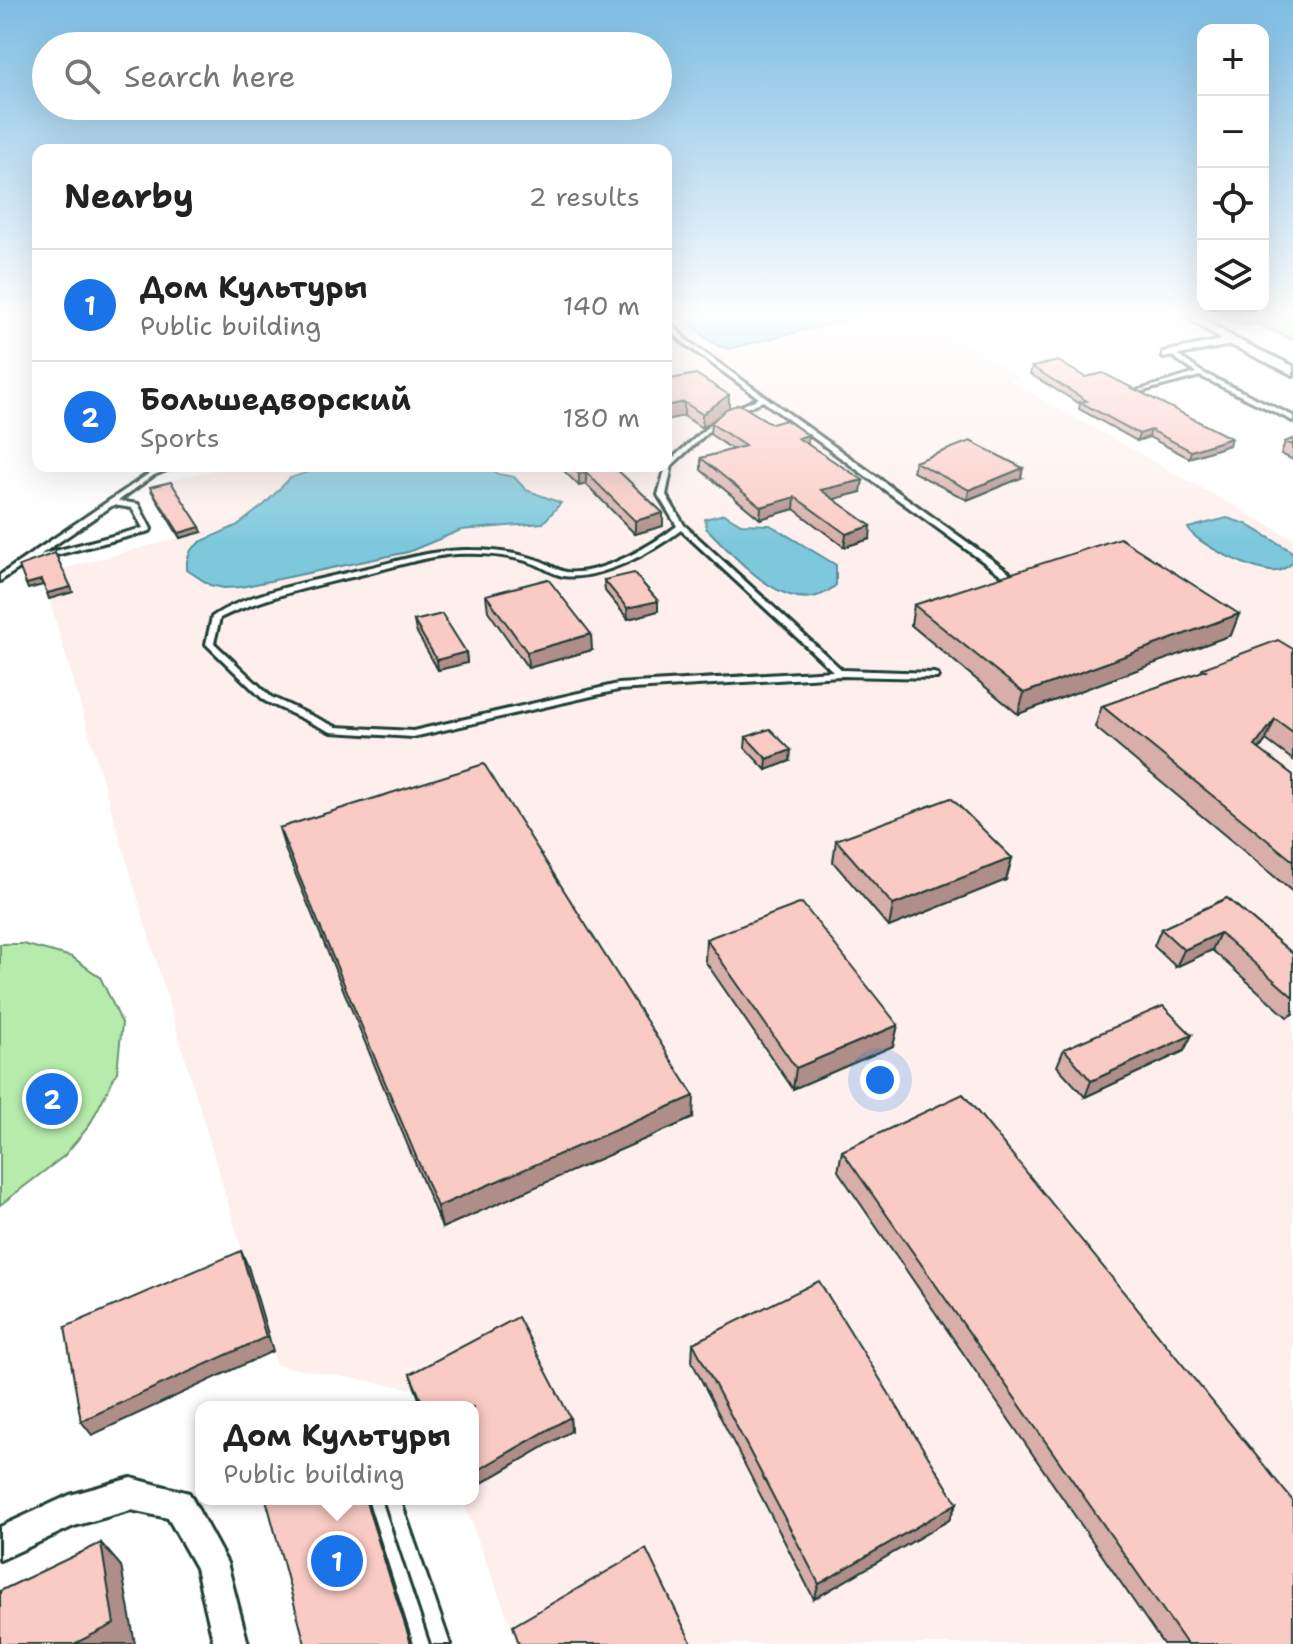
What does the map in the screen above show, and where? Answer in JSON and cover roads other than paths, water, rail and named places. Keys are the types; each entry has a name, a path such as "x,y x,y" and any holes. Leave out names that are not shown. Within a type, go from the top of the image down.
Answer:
{"street":[{"path":"0,1544 70,1511 131,1494 178,1504 211,1563 231,1644"}],"lane":[{"path":"753,391 1006,574"},
{"path":"1235,391 1293,419"},
{"path":"672,461 722,417 763,398"},
{"path":"0,579 19,563 158,472"},
{"path":"667,472 662,495 681,526 840,673"},
{"path":"19,563 147,529 135,506 110,502"},
{"path":"681,526 666,539 588,573 562,574 536,562 493,553 457,552 252,598 216,617 210,644 268,699 334,730 413,734 618,687 840,673 934,676"},
{"path":"394,1505 441,1644"}],"water":[{"path":"308,472 496,472 514,477 526,490 561,503 543,523 461,530 408,552 241,587 210,585 187,570 191,550 200,542 238,525 265,504 290,478"},
{"path":"724,514 741,524 770,525 836,565 836,585 819,596 801,597 783,593 766,583 706,528 705,519"},
{"path":"1227,518 1246,524 1288,549 1293,553 1293,563 1278,571 1256,568 1202,542 1188,528"}],"place":[{"name":"Большедворский","path":"52,1099"},
{"name":"Дом Культуры","path":"337,1561"}]}
